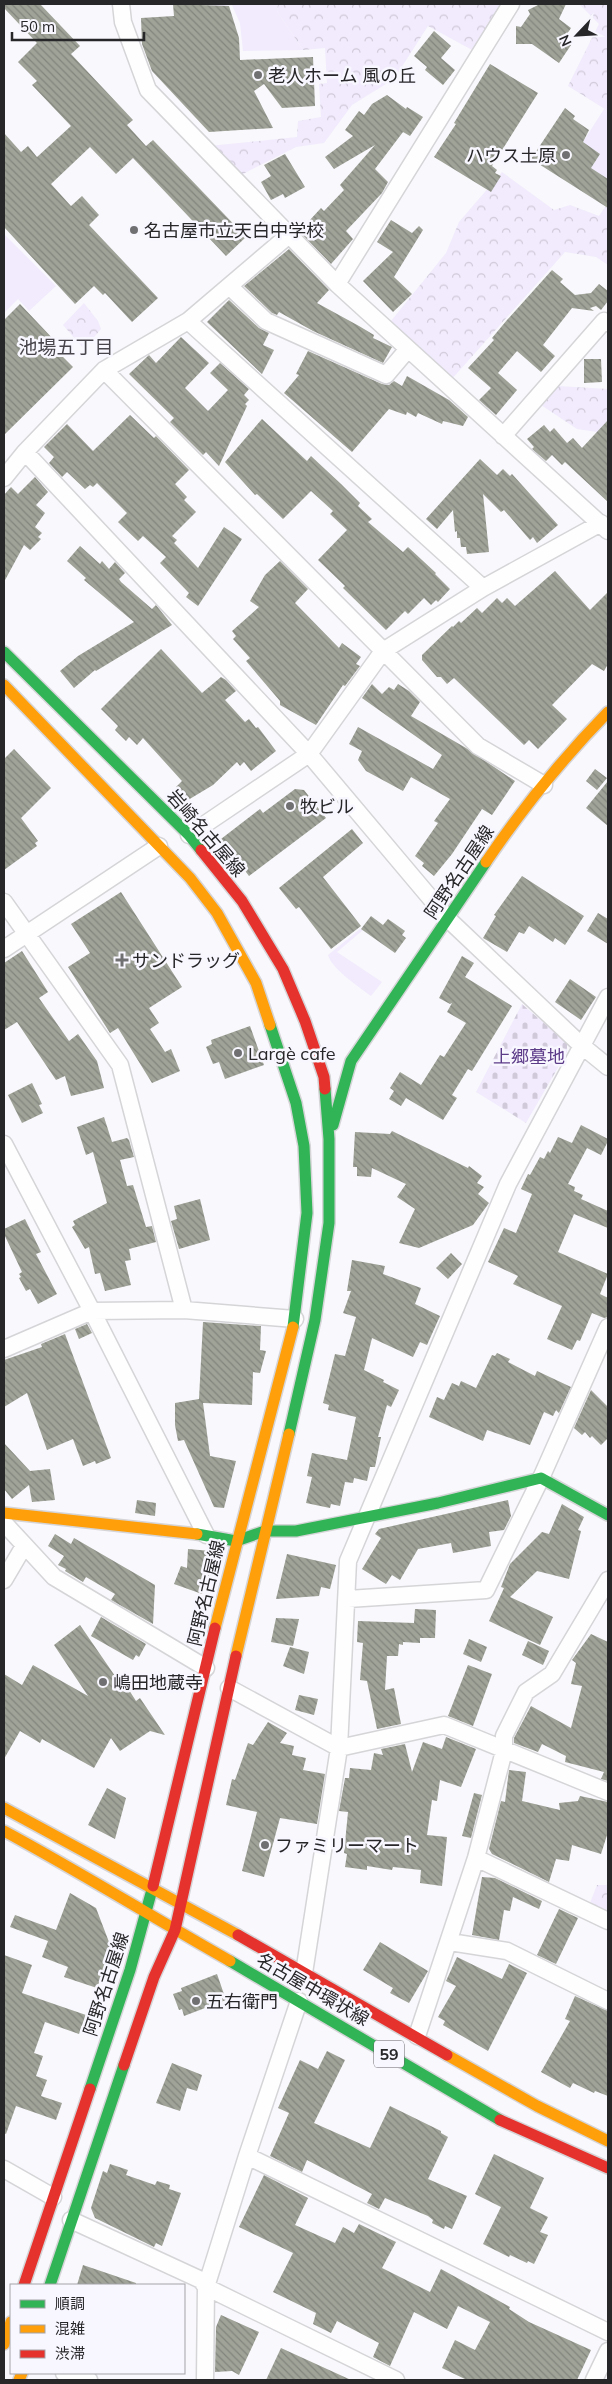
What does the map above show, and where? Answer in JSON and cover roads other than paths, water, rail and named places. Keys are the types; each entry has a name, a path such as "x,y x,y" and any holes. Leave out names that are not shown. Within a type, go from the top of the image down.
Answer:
{"main road":[{"name":"岩崎名古屋線","path":"4,652 189,835 242,901 283,969 305,1021 319,1077"},
{"path":"4,685 159,846"},
{"name":"阿野名古屋線","path":"329,1139 352,1061 510,827 579,742 608,712"},
{"name":"阿野名古屋線","path":"24,2284 130,1970 146,1914 236,1541 295,1319 307,1213 304,1146 293,1077 256,983 217,913 190,878 159,846"},
{"name":"阿野名古屋線","path":"50,2284 154,1977 175,1930 265,1531 315,1320 329,1223 329,1139 319,1077 352,1061"},
{"path":"4,1513 206,1535 236,1541 265,1531 296,1531 438,1503 541,1478 577,1496 608,1515"},
{"name":"名古屋中環状線","path":"4,1808 181,1903 537,2106 608,2141"},
{"name":"名古屋中環状線","path":"4,1831 76,1870 146,1914 299,2001 512,2127 608,2168"},
{"path":"4,2344 10,2325"}],"street":[{"path":"121,4 123,22 148,90 337,284 605,527 483,588 383,651 309,754 189,835"},
{"path":"337,284 511,4"},
{"path":"4,478 25,452 104,370 188,321 289,235"},
{"path":"229,286 266,321 386,375 408,349"},
{"path":"188,321 483,588"},
{"path":"503,436 604,322 608,323"},
{"path":"104,370 478,746 544,785"},
{"path":"25,452 309,754 448,919 581,1045 608,1067"},
{"path":"4,949 159,846"},
{"path":"4,902 120,1064 184,1310"},
{"path":"304,1972 339,1748 348,1599 348,1561 508,1184 581,1045 608,998"},
{"path":"4,1144 92,1311 206,1535"},
{"path":"4,1349 92,1311 184,1310 295,1319"},
{"path":"348,1599 486,1590 541,1478 608,1327"},
{"path":"4,1522 54,1577 206,1668"},
{"path":"4,1580 24,1546"},
{"path":"417,2036 450,1942 476,1858 504,1751 504,1736 526,1692 552,1674 608,1580"},
{"path":"229,1688 339,1748 444,1725 608,1792"},
{"path":"476,1858 608,1921"},
{"path":"450,1942 507,1951 608,2001"},
{"path":"205,2380 206,2287 247,2156 299,2001"},
{"path":"247,2156 608,2332"},
{"path":"4,2169 53,2197"},
{"path":"71,2220 201,2280 206,2287 396,2380"},
{"path":"594,2380 608,2351"},
{"path":"68,2374 89,2380"}],"place":[{"name":"老人ホーム 風の丘","path":"258,75"},
{"name":"ハウス土原","path":"566,155"},
{"name":"名古屋市立天白中学校","path":"134,230"},
{"name":"牧ビル","path":"290,806"},
{"name":"サンドラッグ","path":"122,960"},
{"name":"Largè cafe","path":"238,1053"},
{"name":"嶋田地蔵寺","path":"103,1682"},
{"name":"ファミリーマート","path":"265,1845"},
{"name":"五右衛門","path":"196,2001"}],"district":[{"name":"池場五丁目","path":"66,347"}],"park label":[{"name":"上郷墓地","path":"529,1056"}]}
